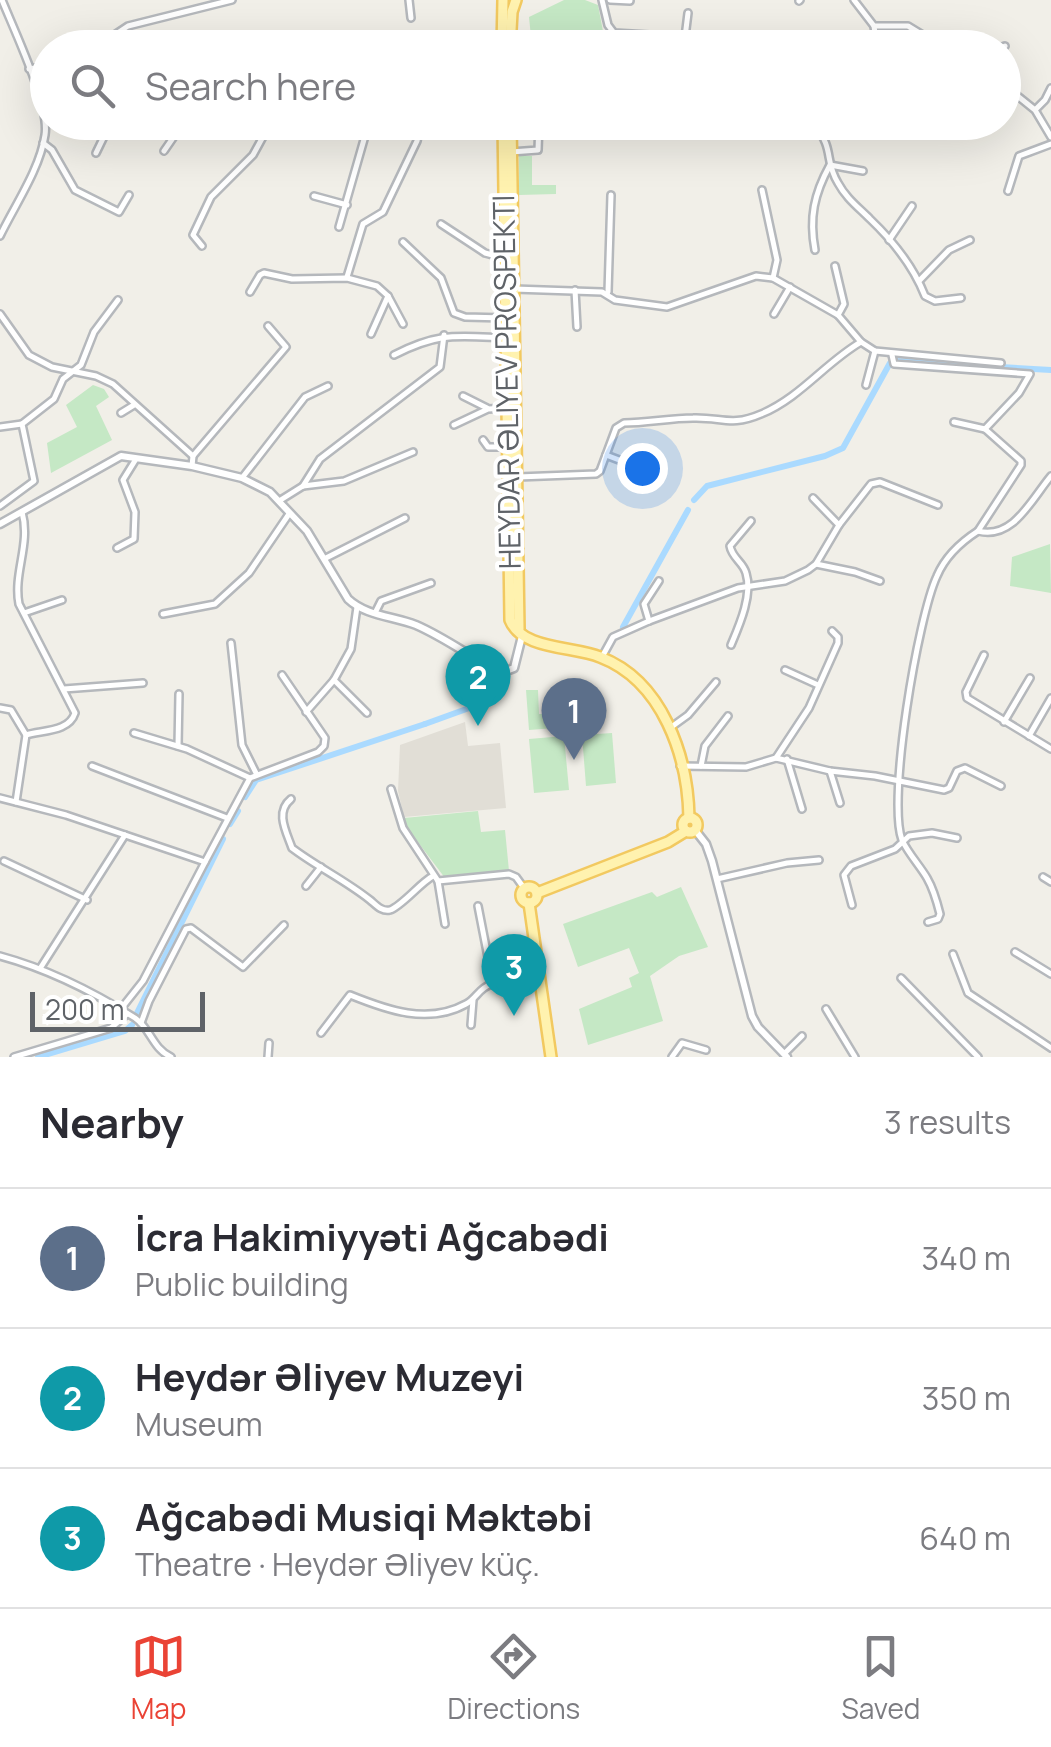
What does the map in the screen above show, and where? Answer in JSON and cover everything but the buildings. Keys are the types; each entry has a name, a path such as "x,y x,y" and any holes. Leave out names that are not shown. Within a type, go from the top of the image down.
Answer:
{"main road":[{"path":"502,30 503,0"},
{"path":"511,30 516,0"},
{"name":"HEYDAR ƏLIYEV PROSPEKTI","path":"503,140 508,612 513,628 522,636"},
{"path":"511,140 516,618 522,636 602,657 645,691 664,712 680,766 689,818 696,824 668,842 537,893 529,903"},
{"path":"537,893 531,886 524,888 521,898 529,903 552,1057"}],"street":[{"path":"2,0 30,72"},
{"path":"122,30 232,0"},
{"path":"409,0 410,18"},
{"path":"612,30 606,0 630,1"},
{"path":"854,0 874,30"},
{"path":"686,30 688,13"},
{"path":"874,26 908,26 915,30"},
{"path":"1035,110 1046,100 1051,88"},
{"path":"1008,191 1019,156 1051,141 1035,110 1021,99"},
{"path":"0,236 44,140"},
{"path":"96,153 102,140"},
{"path":"164,151 172,140"},
{"path":"202,246 193,235 212,197 253,154 261,140"},
{"path":"339,227 365,140"},
{"path":"347,278 363,224 383,212 418,140"},
{"path":"511,152 538,150 538,140"},
{"path":"815,250 812,215 817,190 830,165 830,148 825,140"},
{"path":"44,143 80,195 120,212 129,194"},
{"path":"830,165 864,171"},
{"path":"830,165 856,208 889,240 929,300 960,298"},
{"path":"762,190 776,260 773,278"},
{"path":"608,294 611,195"},
{"path":"314,196 348,205"},
{"path":"889,240 912,206"},
{"path":"441,224 485,254 504,258"},
{"path":"919,280 949,250 970,240"},
{"path":"403,242 441,278 458,316 505,318"},
{"path":"835,266 844,304 838,315"},
{"path":"250,292 264,273 292,279 347,278 377,286 388,296 403,324"},
{"path":"512,289 575,290 667,307 756,276 773,278 838,315 861,342 875,351 1001,363"},
{"path":"774,314 790,288"},
{"path":"575,290 576,327"},
{"path":"371,334 388,296"},
{"path":"0,426 22,424 54,399 63,379 82,365 94,332 118,300"},
{"path":"0,314 29,355 52,367 106,379 193,456"},
{"path":"192,466 193,456 286,347 268,326"},
{"path":"303,486 320,459 440,368 444,335"},
{"path":"394,355 425,339 444,335 505,338"},
{"path":"515,477 596,474 616,428 624,424 692,418 736,422 764,414 819,378 842,353 861,342"},
{"path":"866,385 875,351"},
{"path":"892,355 894,364 1028,372 1030,376 1019,392 985,429"},
{"path":"242,478 305,397 328,386"},
{"path":"463,396 488,409"},
{"path":"122,413 134,405"},
{"path":"454,424 488,409 506,408"},
{"path":"928,922 938,919 940,914 934,892 902,840 898,780 914,668 934,580 943,563 978,531 1021,465 985,429 954,422"},
{"path":"0,506 34,481 22,424"},
{"path":"483,440 488,447 506,447"},
{"path":"279,501 303,486 344,481 414,452"},
{"path":"606,455 627,463"},
{"path":"0,524 121,456 192,466 256,483 279,501 307,531 357,608 415,625 466,650 501,673 514,668 522,636"},
{"path":"118,548 134,540 136,512 123,480 138,456"},
{"path":"978,531 996,534 1010,527 1051,476"},
{"path":"602,657 614,637 650,621 748,586 786,581 816,564 839,524 871,484 880,482 938,505"},
{"path":"812,498 839,524"},
{"path":"22,512 26,543 17,594 75,713 70,724 26,735"},
{"path":"163,614 215,604 249,573 289,514"},
{"path":"326,558 405,518"},
{"path":"731,645 742,619 748,586 745,569 730,551 751,521"},
{"path":"816,564 880,582"},
{"path":"650,621 644,604 659,582"},
{"path":"375,612 382,600 431,583"},
{"path":"24,613 62,600"},
{"path":"306,712 334,680 351,649 357,608"},
{"path":"776,758 810,708 838,644 832,631"},
{"path":"231,642 242,745 253,775"},
{"path":"984,655 966,692 967,698 1051,748"},
{"path":"785,670 818,685"},
{"path":"14,1057 111,1028 143,981 226,818 253,775 318,752 324,746 324,738 282,675"},
{"path":"1004,722 1030,678"},
{"path":"334,680 368,713"},
{"path":"670,728 688,716 716,682"},
{"path":"64,690 143,683"},
{"path":"178,746 179,694"},
{"path":"1029,736 1051,698"},
{"path":"0,708 12,710 26,735 16,803"},
{"path":"701,766 704,746 728,716"},
{"path":"134,733 253,775"},
{"path":"680,766 746,767 776,758 787,759 830,771 944,790 957,771 965,768 1001,786"},
{"path":"787,759 802,809"},
{"path":"92,766 226,818"},
{"path":"830,771 840,803"},
{"path":"390,789 403,828 436,878 445,924"},
{"path":"0,798 66,815 205,862"},
{"path":"291,799 282,812 292,848 387,911 436,878 509,874 516,876 524,888"},
{"path":"690,830 706,844 758,1028 786,1055 802,1036"},
{"path":"218,833 228,838"},
{"path":"852,906 845,870 896,849 909,836 932,833 957,838"},
{"path":"41,967 125,835"},
{"path":"716,879 819,860"},
{"path":"4,861 87,900"},
{"path":"306,886 321,868"},
{"path":"1043,877 1051,882"},
{"path":"478,906 493,983"},
{"path":"141,1024 186,929 191,928 244,967 284,925"},
{"path":"1016,952 1051,974"},
{"path":"953,954 968,993 1051,1048"},
{"path":"0,956 41,967 123,1012 141,1024 154,1044 171,1057"},
{"path":"320,1034 350,995 410,1015 458,1008 493,983 540,971"},
{"path":"901,978 978,1057"},
{"path":"471,1025 473,1000"},
{"path":"826,1008 855,1057"},
{"path":"268,1057 269,1043"},
{"path":"672,1057 682,1044 706,1050"}],"shaded area":[{"path":"465,722 468,746 500,743 506,808 404,817 398,791 400,745"}],"green space":[{"path":"564,0 585,0 598,5 603,30 530,30 529,17"},
{"path":"519,156 532,156 532,185 556,185 556,194 519,195"},
{"path":"93,385 104,389 109,397 96,406 112,440 51,473 47,443 77,427 66,405"},
{"path":"1050,544 1051,593 1010,586 1012,557"},
{"path":"526,690 538,690 539,714 554,714 555,728 529,730"},
{"path":"612,733 616,783 586,786 582,735"},
{"path":"564,736 569,790 534,793 529,739"},
{"path":"478,811 481,832 505,830 509,871 445,878 404,818"},
{"path":"681,887 708,947 679,956 650,976 663,1021 588,1045 579,1009 632,987 629,978 639,973 629,948 578,967 563,924 652,892 657,897"}],"waterway":[{"path":"897,361 1051,370"},
{"path":"694,500 707,486 843,448 890,363"},
{"path":"623,627 688,510"},
{"path":"425,724 494,699"},
{"path":"245,797 256,780 425,724"},
{"path":"230,824 238,811"},
{"path":"136,1015 223,839"},
{"path":"38,1057 125,1031 132,1025"}],"place":[{"name":"Heydər Əliyev Muzeyi","path":"478,726"},
{"name":"İcra Hakimiyyəti Ağcabədi","path":"574,760"},
{"name":"Ağcabədi Musiqi Məktəbi","path":"514,1016"}]}
